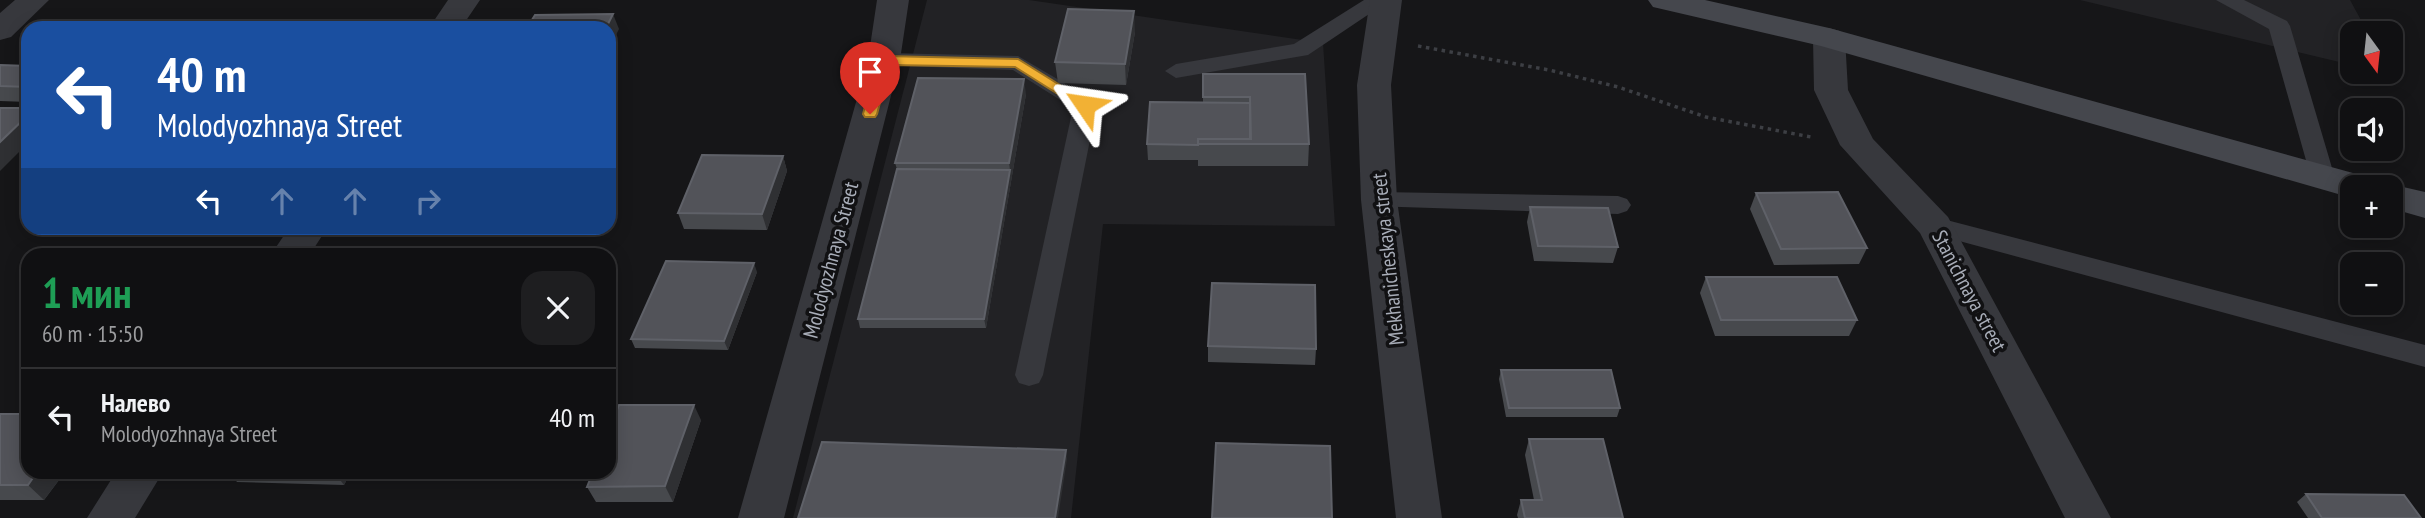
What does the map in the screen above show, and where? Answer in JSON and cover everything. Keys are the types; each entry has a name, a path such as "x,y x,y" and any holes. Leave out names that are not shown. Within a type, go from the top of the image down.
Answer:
{"main road":[{"path":"1664,0 1829,38 2340,182"},
{"path":"2403,199 2425,205"}],"street":[{"path":"0,30 33,0"},
{"path":"450,21 464,0"},
{"name":"Molodyozhnaya Street","path":"761,518 884,60 893,0"},
{"name":"Mekhanicheskaya street","path":"1386,0 1374,85 1379,200 1419,518"},
{"name":"Stanichnaya street","path":"1829,38 1831,90 1858,145 1935,226 2088,518"},
{"path":"110,518 136,479"}],"lane":[{"path":"1176,71 1300,50 1378,0"},
{"path":"2227,0 2279,26 2323,178"},
{"path":"884,60 1018,63 1085,105 1029,375"},
{"path":"1379,200 1618,205"},
{"path":"1935,226 2425,356"}],"path":[{"path":"1379,39 1549,70 1618,87 1706,117 1858,145"}],"shaded area":[{"path":"927,0 1029,0 1323,43 1335,226 1103,224 1071,518 793,518"},
{"path":"2080,0 2350,0 2361,21 2340,21 2340,62"}],"building":[{"path":"1068,9 1134,11 1125,64 1055,62"},
{"path":"613,14 610,21 531,21 535,15"},
{"path":"0,65 21,66 21,87 0,86"},
{"path":"1203,74 1305,74 1309,144 1198,144 1198,139 1251,139 1250,97 1203,97"},
{"path":"918,78 1024,79 1009,163 895,163"},
{"path":"1150,102 1250,103 1250,139 1198,139 1198,145 1147,144"},
{"path":"0,108 21,108 21,122 0,142"},
{"path":"702,155 783,156 762,214 678,213"},
{"path":"897,169 1010,170 984,319 858,319"},
{"path":"1838,192 1867,248 1781,249 1756,193"},
{"path":"1530,207 1608,208 1618,247 1538,246"},
{"path":"666,261 754,263 724,341 631,339"},
{"path":"1706,277 1837,277 1857,320 1721,320"},
{"path":"1212,283 1315,285 1316,349 1208,346"},
{"path":"1501,370 1611,370 1620,408 1509,408"},
{"path":"619,405 694,405 665,486 587,487 590,479 616,479 616,413"},
{"path":"0,414 21,414 21,479 32,479 28,485 0,485"},
{"path":"1529,439 1603,439 1623,518 1525,518 1521,500 1542,500"},
{"path":"822,442 1066,450 1055,518 798,518"},
{"path":"1216,443 1330,446 1332,518 1212,518"},
{"path":"2306,494 2404,495 2421,518 2322,518"}],"route":[{"path":"870,114 884,60 1018,63 1085,105"}]}
